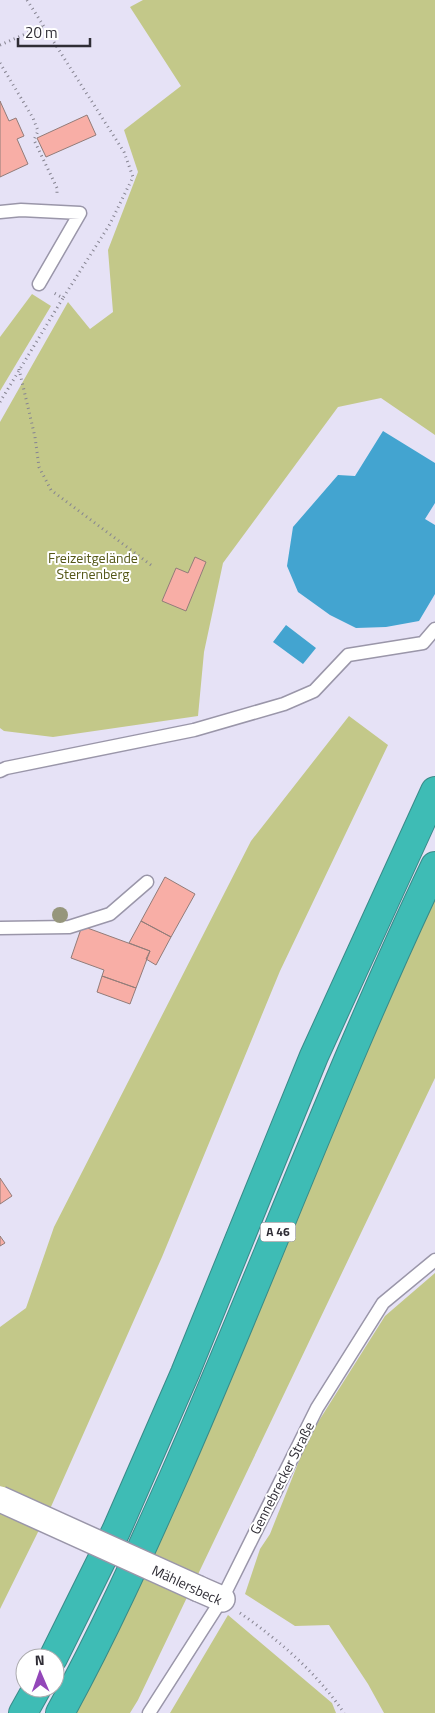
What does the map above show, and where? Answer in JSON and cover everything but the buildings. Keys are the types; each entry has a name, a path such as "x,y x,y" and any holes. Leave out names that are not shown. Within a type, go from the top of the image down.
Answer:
{"highway":[{"name":"A 46","path":"58,1648 116,1531 185,1373 314,1056 435,791"},
{"name":"A 46","path":"60,1713 128,1580 210,1394 375,995 435,866"},
{"path":"23,1713 31,1698"}],"street":[{"name":"Mählersbeck","path":"0,1500 222,1599"}],"lane":[{"path":"0,212 21,210 80,213 39,284"},
{"path":"0,771 6,768 194,730 284,704 314,692 348,655 423,643 435,629"},
{"path":"0,928 69,927 110,914 147,882"},
{"name":"Gennebrecker Straße","path":"149,1713 222,1599 317,1408 383,1303 435,1260"}],"path":[{"path":"0,402 19,368 110,224 133,177 124,152 27,0"},
{"path":"0,44 44,26"},
{"path":"0,63 33,118 38,131 34,140 57,188 57,212"},
{"path":"39,284 63,298"},
{"path":"19,368 35,437 39,467 51,490 151,565"},
{"name":"Mählersbeck","path":"222,1599 278,1640 326,1688 344,1713"}],"green space":[{"name":"Freizeitgelände Sternenberg","path":"143,0 435,0 435,435 381,398 338,407 223,563 204,652 198,716 53,737 4,731 0,728 0,422 68,302 90,329 113,312 108,250 138,172 124,130 181,86 130,7"},
{"path":"32,294 51,306 0,391 0,337"},
{"path":"349,716 388,745 280,971 162,1257 50,1509 0,1486 0,1327 26,1308 54,1227 251,841"},
{"path":"435,896 435,1078 138,1700 130,1713 71,1713 210,1413"},
{"path":"435,1273 435,1713 384,1713 368,1684 329,1625 295,1626 245,1594 260,1549 270,1534 308,1438 385,1316"},
{"path":"0,1513 39,1530 0,1609"},
{"path":"228,1615 332,1703 336,1713 170,1713"}],"water":[{"path":"383,431 435,463 435,503 425,519 435,525 435,594 419,621 386,627 356,628 330,615 298,592 287,566 293,527 338,475 355,476"},
{"path":"286,625 316,648 303,664 273,642"}]}
